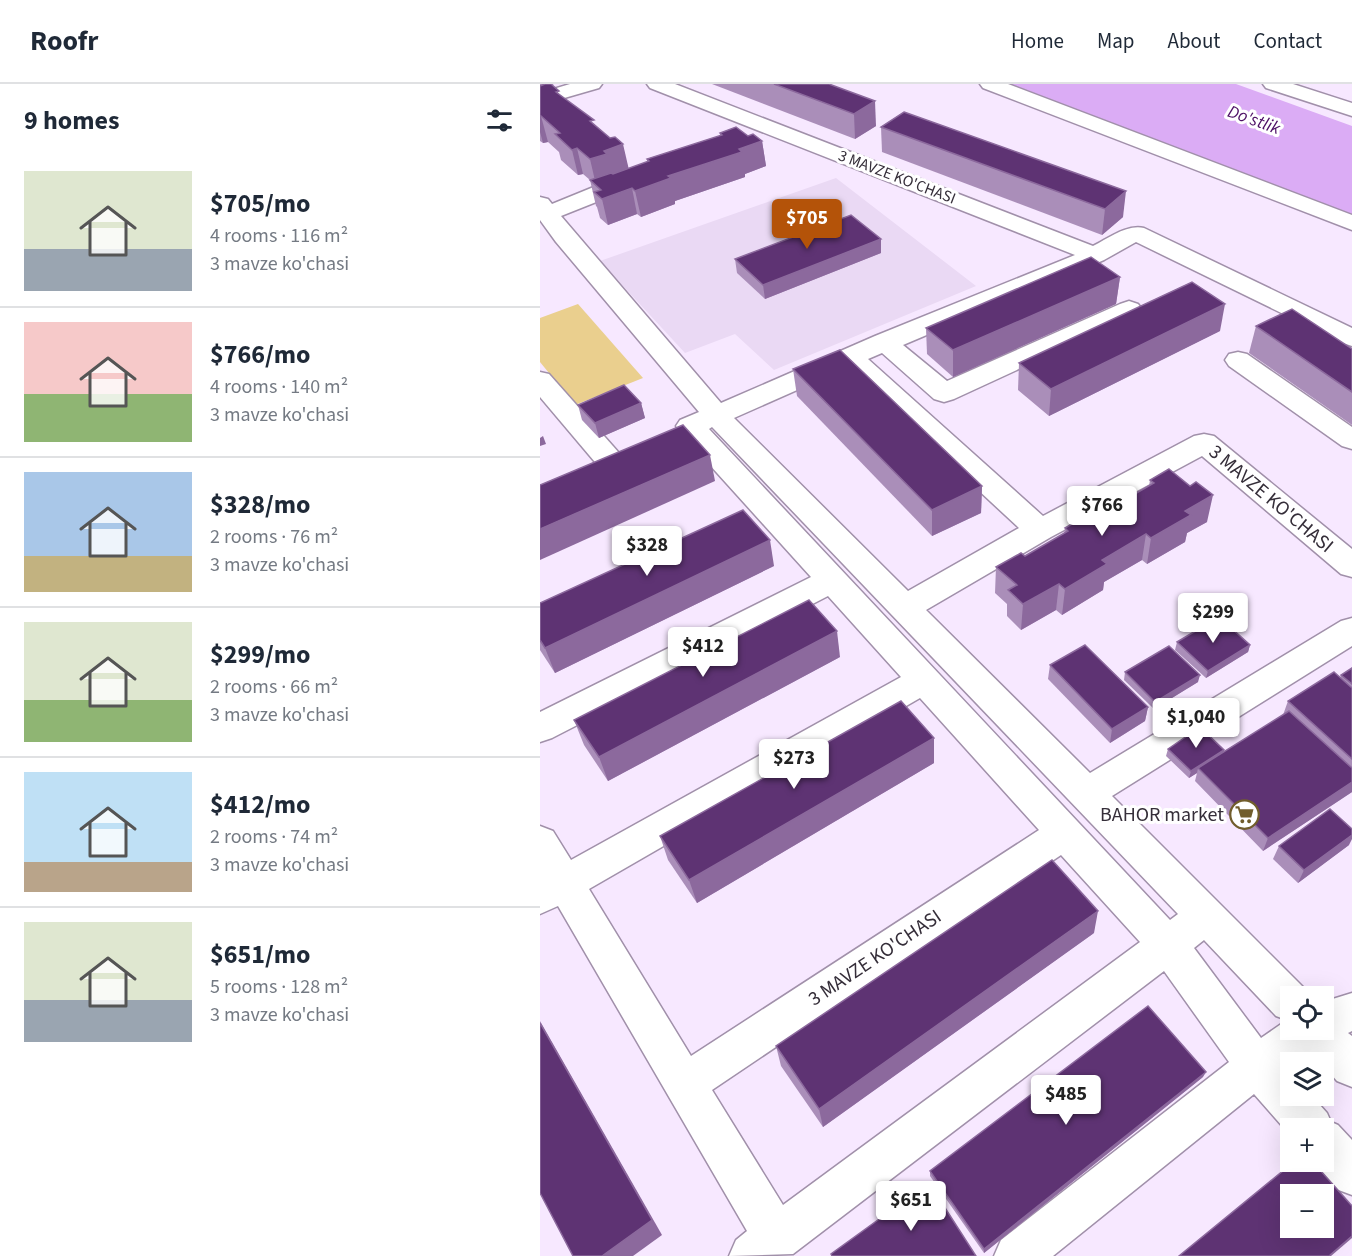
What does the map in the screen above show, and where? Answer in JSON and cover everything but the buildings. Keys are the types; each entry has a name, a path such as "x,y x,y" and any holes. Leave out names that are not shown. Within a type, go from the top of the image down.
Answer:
{"street":[{"path":"540,99 592,84"},
{"name":"3 MAVZE KO'CHASI","path":"657,84 1096,255"},
{"path":"990,84 1352,223"},
{"path":"1273,84 1352,110"},
{"path":"732,140 765,127"},
{"path":"657,170 544,209 692,426 754,512 832,580 1167,944 1257,1066 1303,1118"},
{"path":"692,426 884,342 1096,255 1136,233 1352,338"},
{"path":"540,245 564,237"},
{"path":"884,342 944,393 1129,309"},
{"path":"850,357 1040,530"},
{"path":"1238,360 1352,440"},
{"path":"540,380 610,461"},
{"path":"692,426 904,608 1280,992"},
{"name":"3 MAVZE KO'CHASI","path":"904,608 1040,530 1204,442 1352,566"},
{"path":"540,728 832,580"},
{"path":"1086,794 1352,630"},
{"path":"552,890 924,680"},
{"name":"3 MAVZE KO'CHASI","path":"685,1084 1064,833"},
{"path":"540,842 552,890 685,1084 765,1247 1206,916"},
{"path":"1334,1018 1352,1012"},
{"path":"1017,1256 1293,1040"},
{"path":"1327,1040 1352,1066"},
{"path":"1334,1153 1352,1173"}],"shaded area":[{"path":"836,178 976,286 774,370 735,334 685,353 600,261"},
{"path":"578,304 643,378 575,405 540,362 540,318"}],"water":[{"name":"Do'stlik","path":"1009,84 1236,84 1352,126 1352,218"}],"place":[{"name":"BAHOR market","path":"1245,815"}]}
